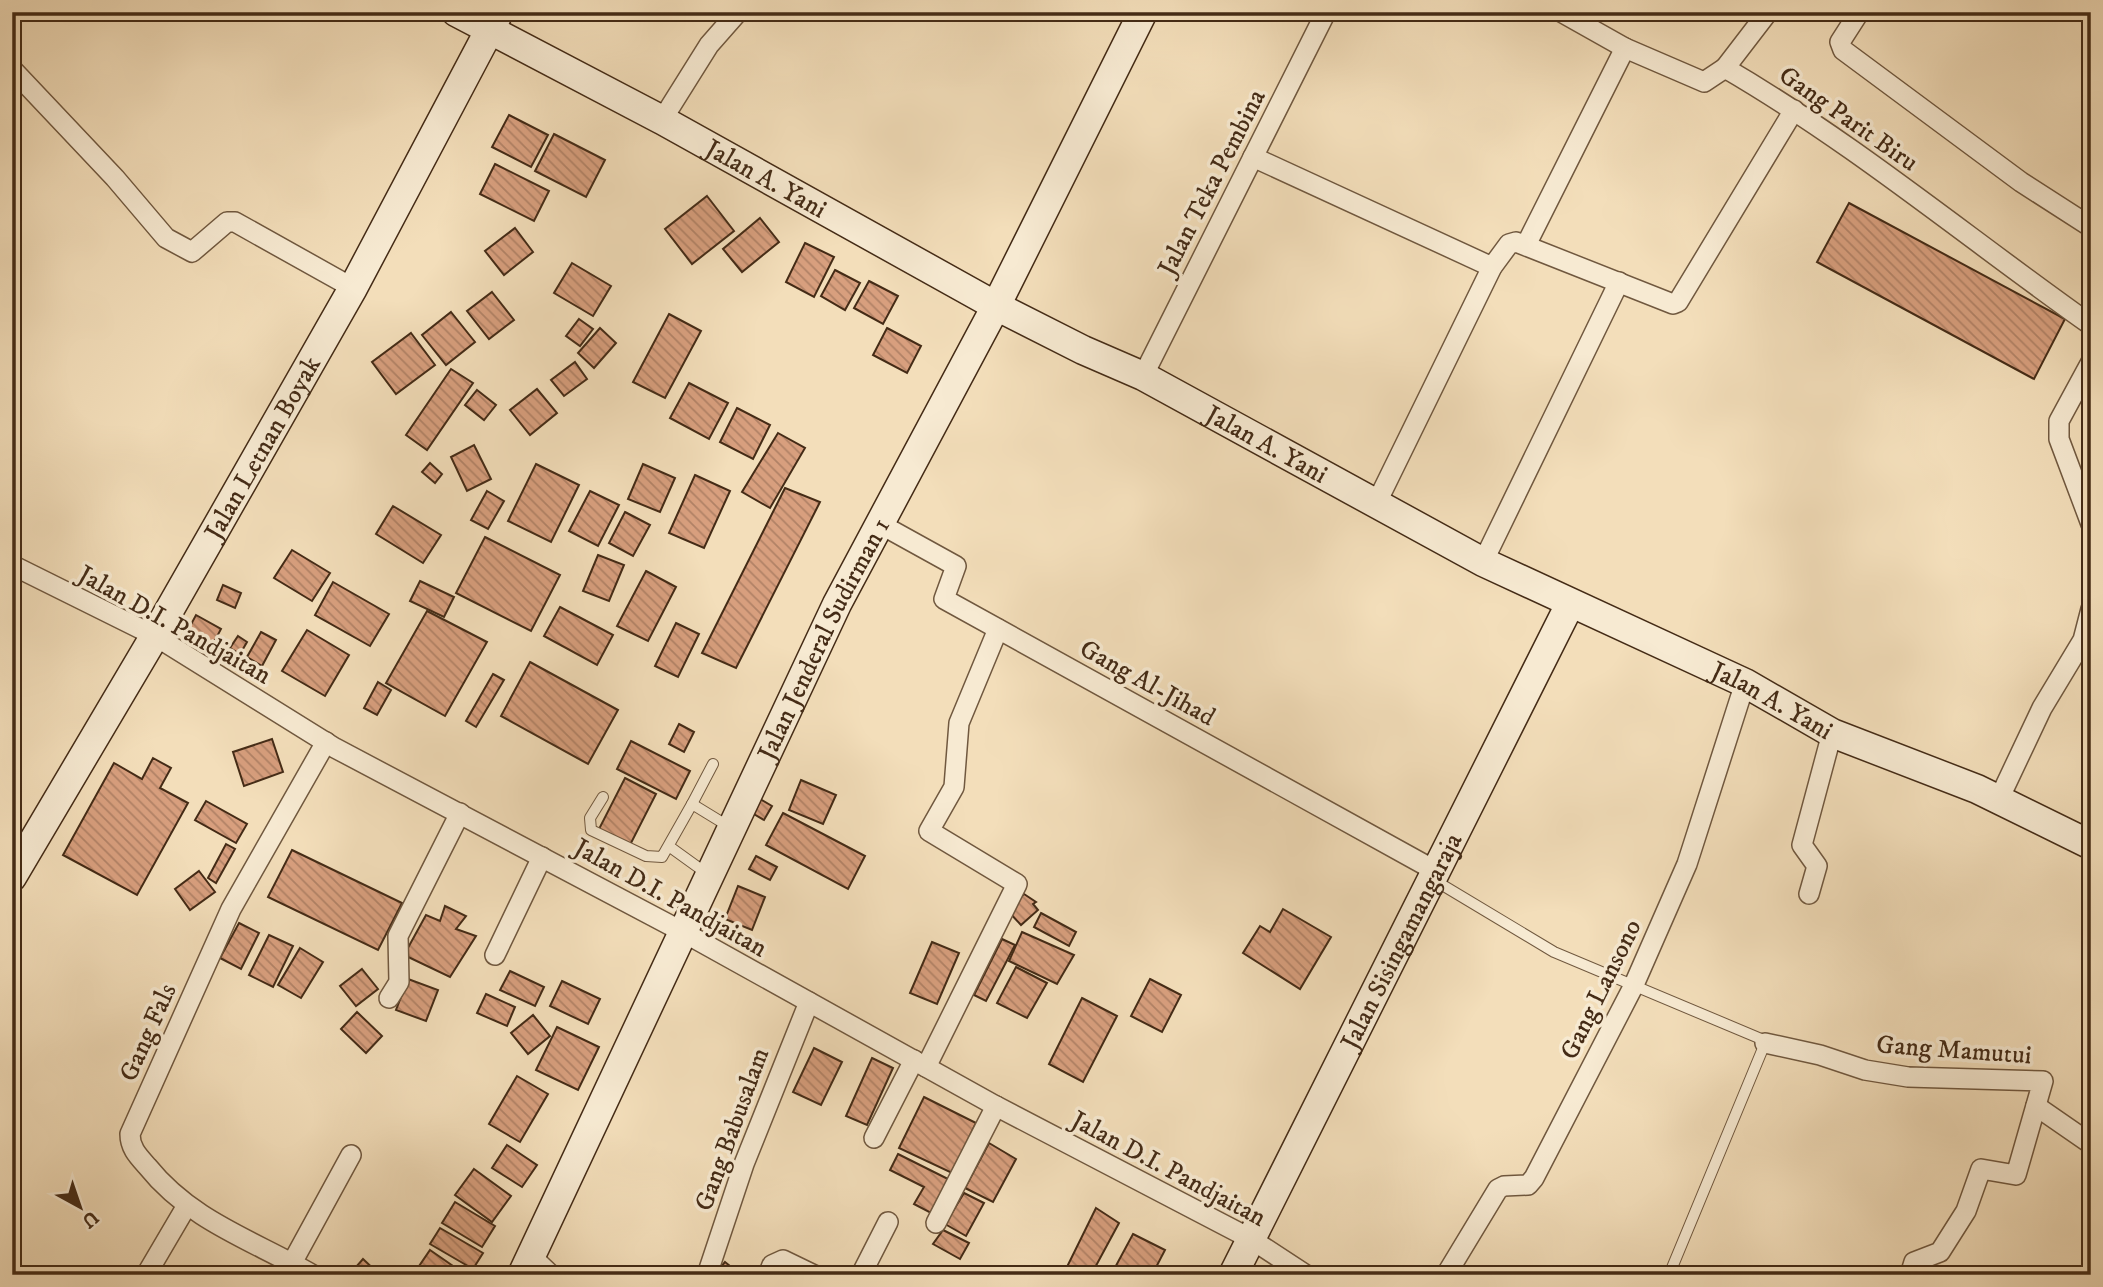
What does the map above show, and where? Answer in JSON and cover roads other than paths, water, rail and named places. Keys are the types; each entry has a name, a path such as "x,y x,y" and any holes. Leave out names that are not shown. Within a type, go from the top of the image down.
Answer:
{"street":[{"name":"Jalan A. Yani","path":"456,12 494,21 662,120 996,306 1083,350 1143,376 1483,562 1745,683 1832,733 1999,799 2091,845"},
{"path":"662,120 709,45 738,12"},
{"name":"Jalan Jenderal Sudirman 1","path":"535,1269 683,932 837,604 996,306 1143,12"},
{"name":"Jalan Teka Pembina","path":"1143,376 1326,12"},
{"path":"1561,12 1625,48 1704,82 1725,68 1768,12"},
{"path":"1857,13 1840,42 1843,50 2021,182 2091,228"},
{"name":"Jalan Letnan Boyak","path":"12,877 155,636 353,288 494,21"},
{"path":"1526,245 1625,48"},
{"name":"Gang Parit Biru","path":"1725,68 1873,163 2091,325"},
{"path":"12,69 115,178 166,238 192,252 227,222 234,222 353,288"},
{"path":"1376,504 1492,267 1509,244 1516,242 1526,245 1673,304 1682,299 1794,110"},
{"path":"1253,157 1492,267"},
{"path":"1483,562 1619,282"},
{"path":"2091,362 2059,421 2059,439 2091,524"},
{"name":"Gang Al-Jihad","path":"880,523 956,566 944,599 1433,874"},
{"name":"Jalan D.I. Pandjaitan","path":"12,565 155,636 326,742 683,932 996,1106 1251,1239 1306,1275"},
{"name":"Jalan Sisingamangaraja","path":"1233,1275 1570,604"},
{"path":"1999,799 2042,708 2082,640 2091,609"},
{"path":"874,1138 920,1064 1017,884 929,831 954,787 959,723 998,629"},
{"name":"Gang Lansono","path":"1446,1275 1498,1189 1508,1185 1528,1185 1534,1178 1633,986 1687,863 1745,683"},
{"path":"1810,894 1817,866 1802,845 1832,733"},
{"name":"Gang Fals","path":"313,1275 217,1227 186,1207 135,1152 130,1134 231,909 326,742"},
{"path":"389,998 399,982 398,936 460,813"},
{"path":"495,955 542,856"},
{"name":"Gang Babusalam","path":"707,1275 744,1164 809,1002"},
{"name":"Gang Mamutui","path":"1765,1043 1820,1055 1865,1070 1908,1077 2043,1081 2016,1175 1981,1170 1966,1211 1940,1252 1914,1262 1910,1275"},
{"path":"936,1223 996,1106"},
{"path":"2036,1106 2091,1144"},
{"path":"292,1263 351,1155"},
{"path":"146,1275 186,1207"},
{"path":"861,1275 888,1222"},
{"path":"768,1275 772,1265 783,1260 814,1275"}],"lane":[{"path":"603,797 590,818 591,830 646,856 662,858 713,764"},
{"path":"692,804 732,828"},
{"path":"670,847 710,876"},
{"name":"Gang Mamutui","path":"1433,874 1554,952 1765,1043"},
{"path":"1669,1275 1765,1043"}]}
